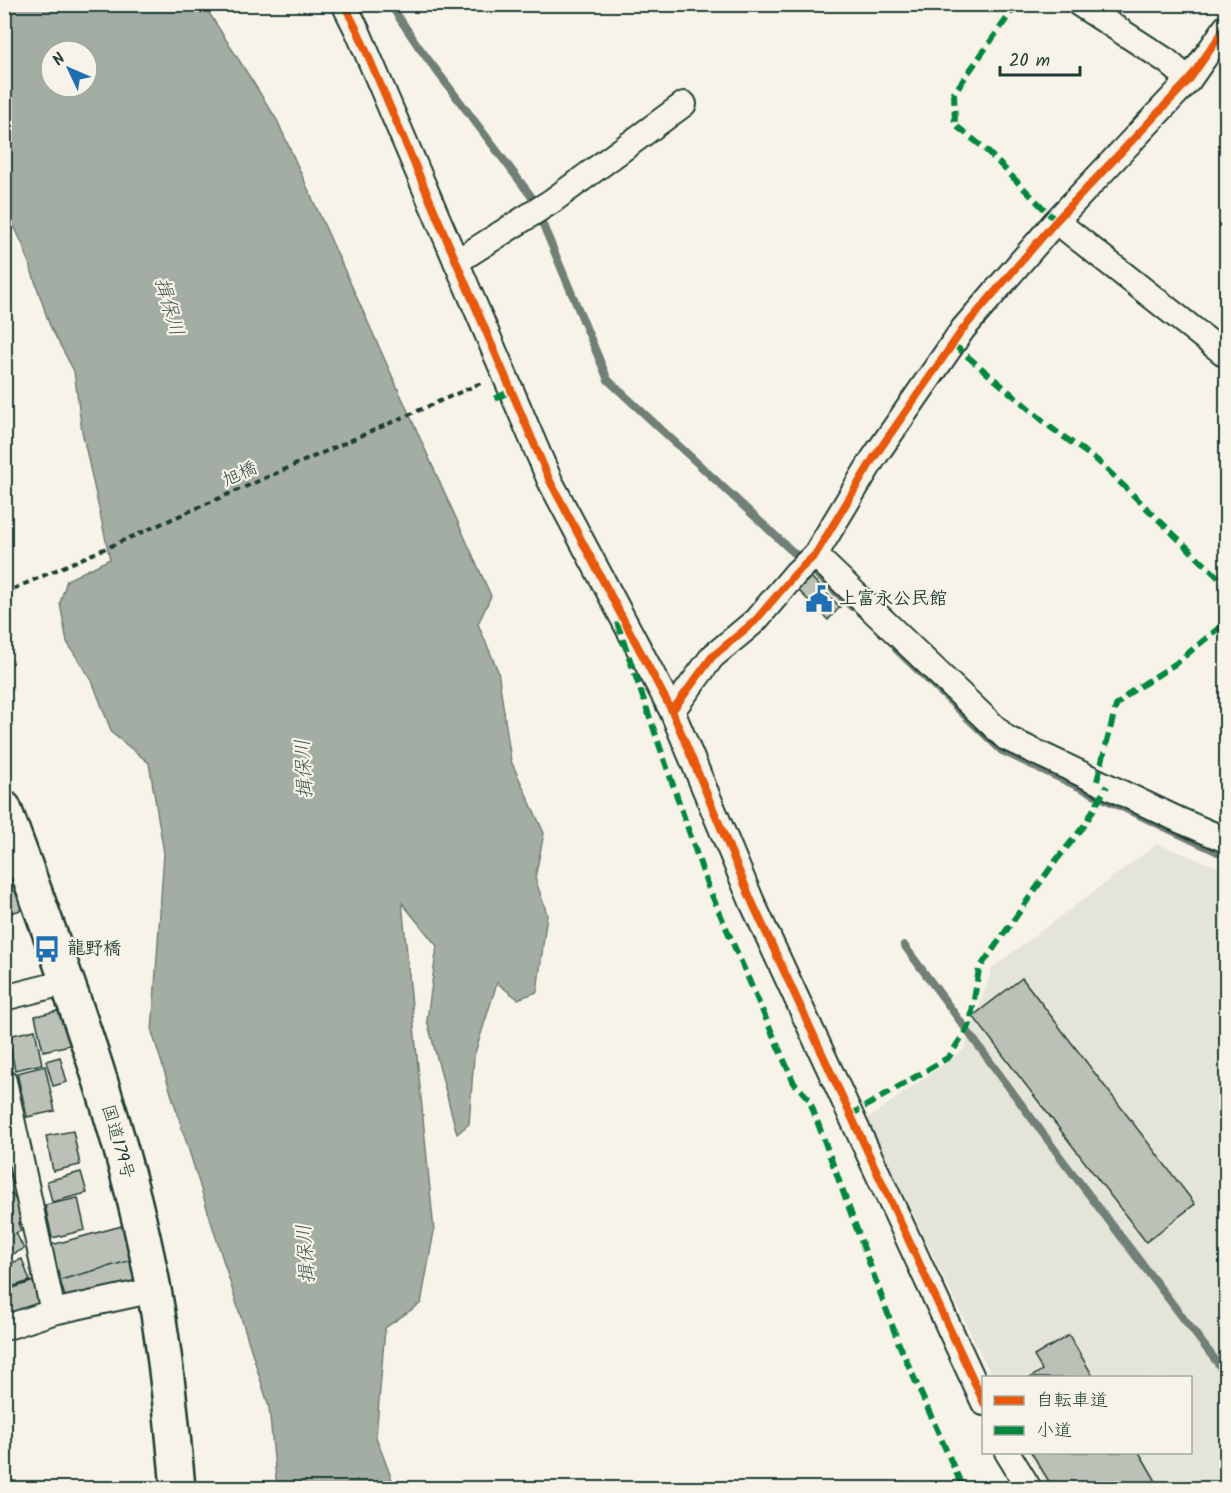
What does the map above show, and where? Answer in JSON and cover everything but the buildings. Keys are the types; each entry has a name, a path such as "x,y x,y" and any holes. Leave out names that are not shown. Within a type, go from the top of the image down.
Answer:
{"highway":[{"name":"国道179号","path":"4,808 67,982 117,1135 154,1290 168,1380 178,1488"}],"street":[{"path":"344,4 550,481 672,711 752,902 982,1399"},
{"path":"1079,4 1167,61 1189,80"},
{"path":"672,711 712,657 755,621 796,573 815,555 873,459 963,329 1056,220 1189,80 1227,27"},
{"path":"456,262 552,201 684,104"},
{"path":"1056,220 1227,355"},
{"path":"815,555 1006,738 1179,820 1227,840"},
{"path":"4,998 67,982"},
{"path":"4,1082 53,1312"},
{"path":"4,1328 53,1312 154,1290"},
{"path":"1009,1454 1029,1488"}],"shaded area":[{"path":"1157,844 1226,870 1226,1488 1048,1488 1029,1454 1192,1454 1192,1376 992,1376 867,1119 964,1050 993,967"}],"water":[{"name":"揖保川","path":"5,4 204,5 277,120 491,596 478,624 498,671 511,761 544,833 535,878 547,914 537,992 518,999 497,983 474,1056 469,1124 457,1134 427,1020 437,946 402,903 434,1231 421,1303 385,1328 376,1437 395,1488 277,1488 269,1407 152,1032 164,853 149,763 112,733 93,683 67,642 60,603 67,580 110,559 82,431 74,371 50,326 23,245 5,207"}],"waterway":[{"path":"390,4 418,46 531,196 608,380 852,607"},
{"path":"896,649 1002,751 1226,856"},
{"path":"904,945 1064,1162 1226,1374"}],"marked path":[{"path":"1017,4 954,93 955,125 983,147 1056,221"},
{"path":"953,344 1054,430 1098,461 1226,585"},
{"path":"495,399 510,391"},
{"path":"617,622 707,884 794,1083 809,1099 899,1344 963,1488"},
{"path":"1097,781 1116,706 1131,692 1175,664 1226,622"},
{"path":"849,1116 949,1057 970,1024 979,969 1054,863 1084,826 1107,786"}],"cycle path":[{"path":"344,4 550,481 672,711 752,902 982,1399"},
{"path":"672,711 712,657 755,621 796,573 815,555 873,459 963,329 1056,221 1189,80 1226,27"}],"place":[{"name":"上富永公民館","path":"819,599"},
{"name":"龍野橋","path":"47,949"}]}
